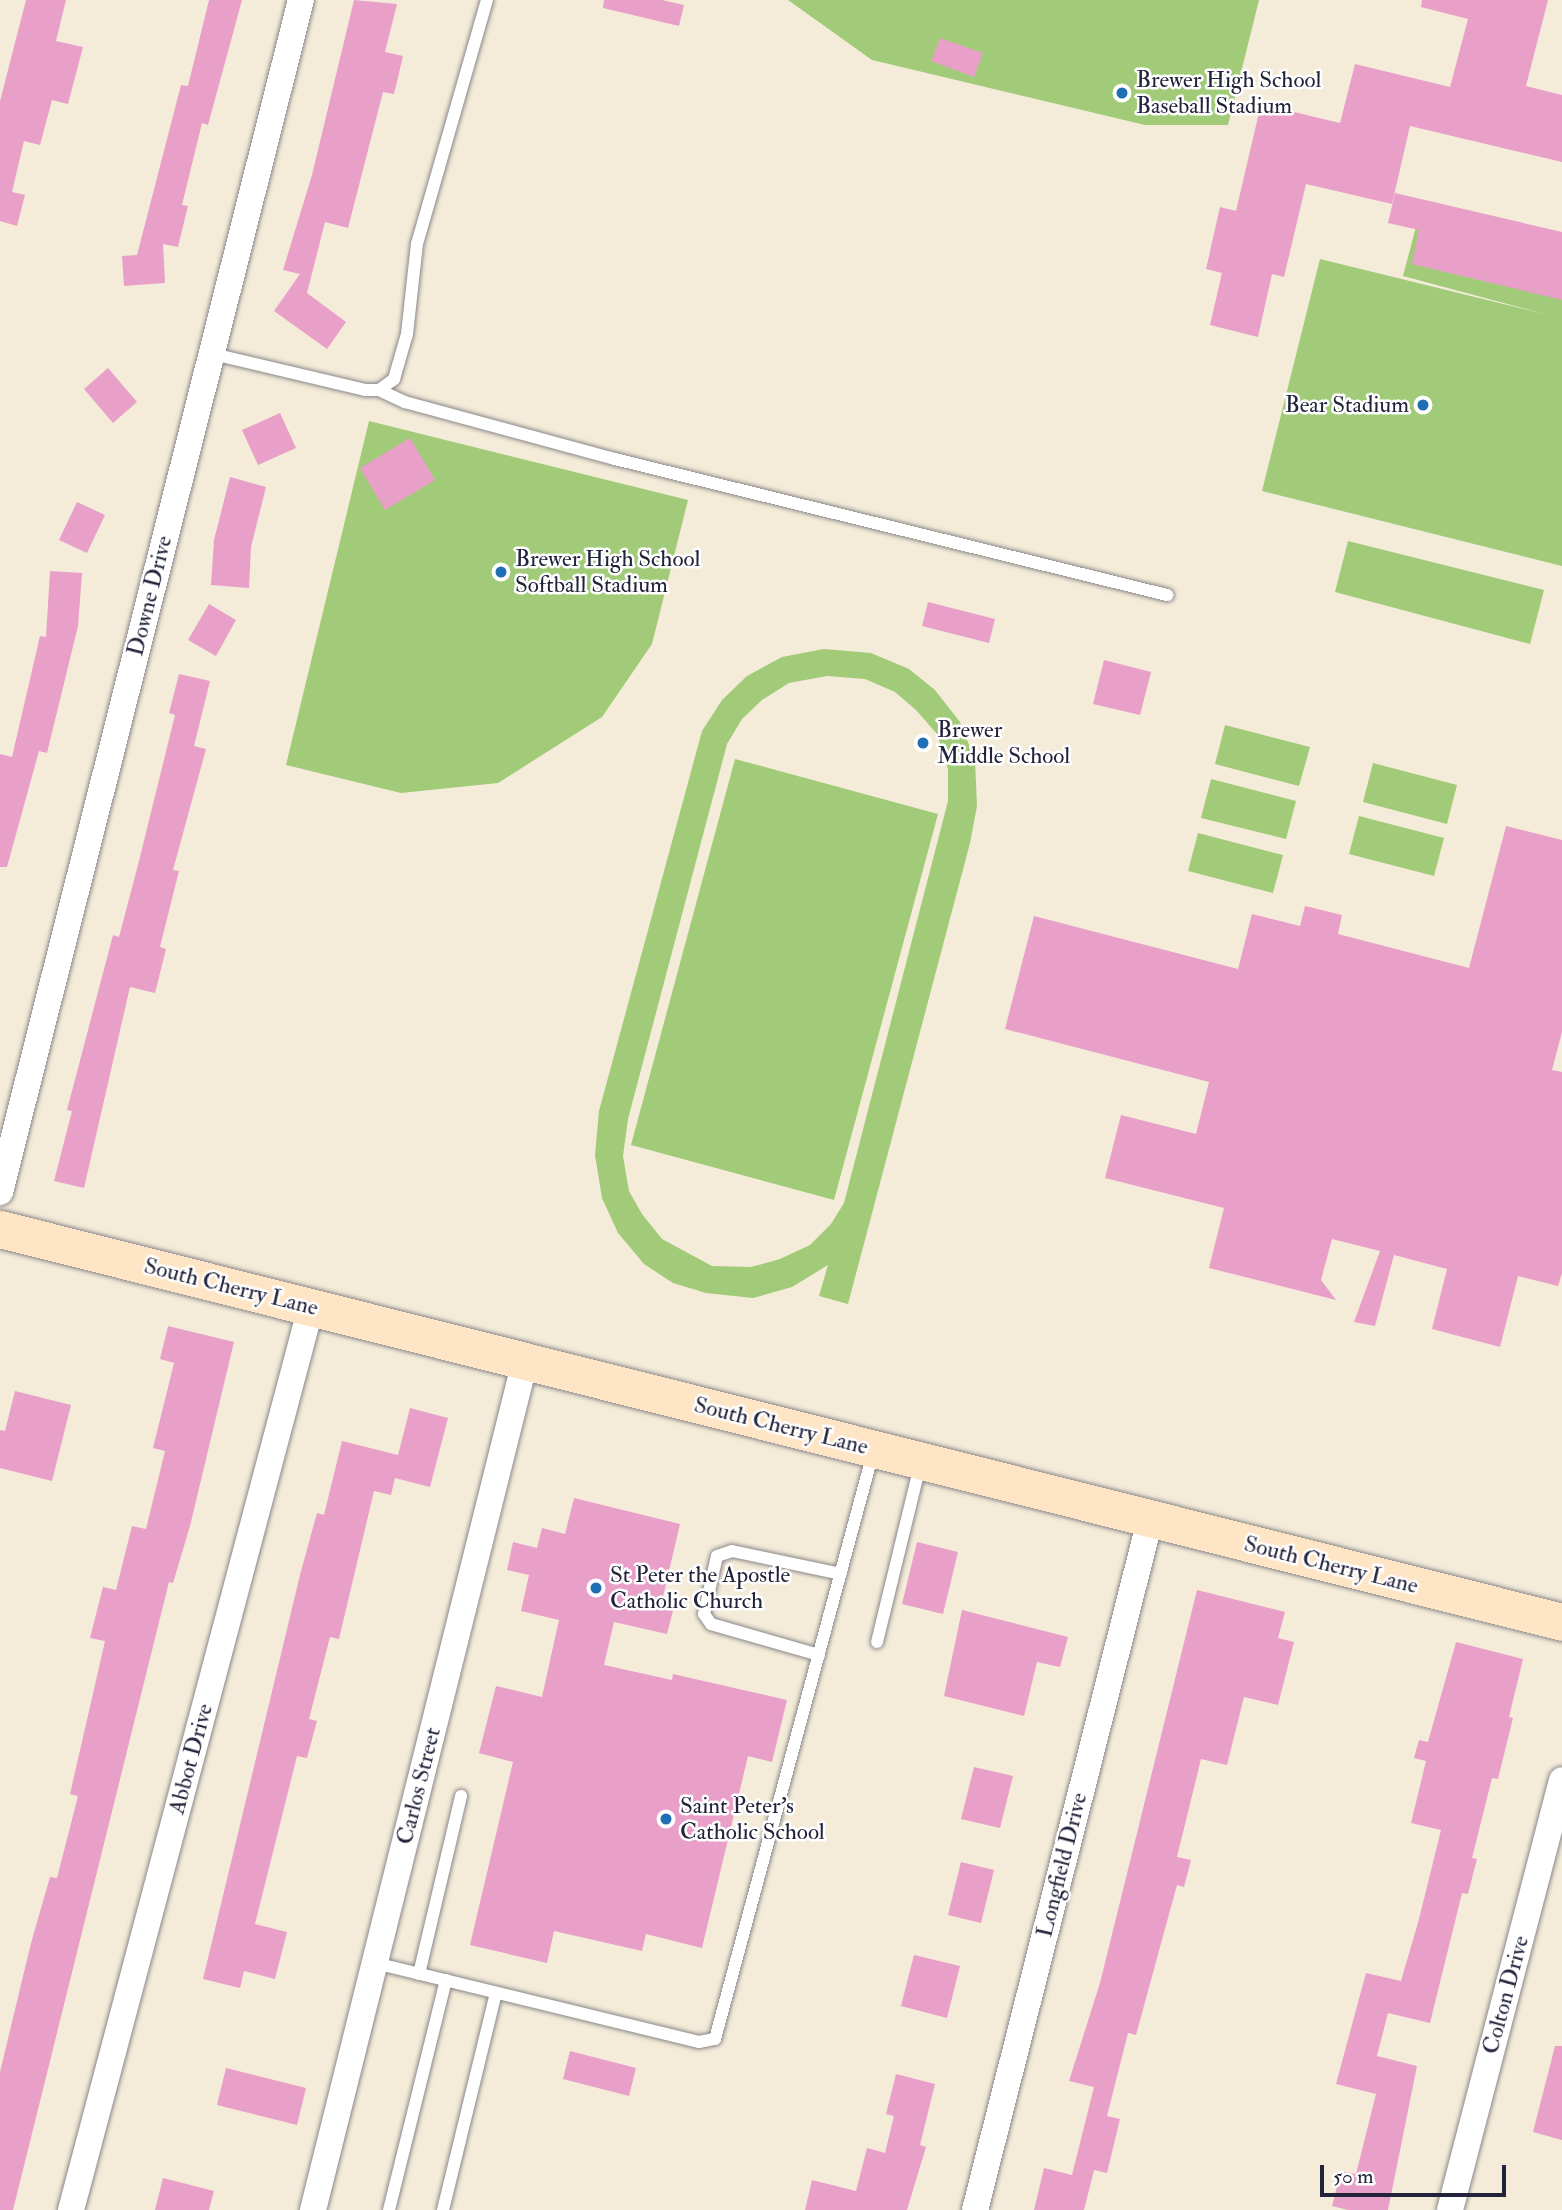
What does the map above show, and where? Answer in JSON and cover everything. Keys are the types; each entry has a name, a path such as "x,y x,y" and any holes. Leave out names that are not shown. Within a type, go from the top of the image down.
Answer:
{"street":[{"name":"Downe Drive","path":"0,1192 301,0"},
{"name":"South Cherry Lane","path":"0,1229 1562,1622"},
{"name":"Abbot Drive","path":"71,2210 311,1307"},
{"name":"Carlos Street","path":"313,2210 525,1361"},
{"name":"Longfield Drive","path":"975,2210 1150,1520"},
{"name":"Colton Drive","path":"1450,2210 1562,1780"}],"lane":[{"path":"379,390 394,379 401,364 417,244 487,0"},
{"path":"213,354 379,390 405,402 615,459 1167,595"},
{"path":"375,1963 699,2042 715,2039 874,1450"},
{"path":"877,1642 921,1461"},
{"path":"819,1655 711,1623 704,1614 717,1556 732,1551 841,1574"},
{"path":"419,1974 461,1796"},
{"path":"389,2210 446,1980"},
{"path":"443,2210 496,1993"}],"green space":[{"name":"Brewer High School Baseball Stadium","path":"788,0 1259,0 1228,125 1145,125 872,60"},
{"name":"Bear Stadium","path":"1421,208 1562,246 1562,566 1262,491 1320,259 1548,315 1403,276"},
{"name":"Brewer High School Softball Stadium","path":"369,421 688,500 652,644 602,717 498,783 401,793 286,765"},
{"path":"1348,541 1544,590 1530,644 1335,592"},
{"path":"824,649 871,653 909,669 935,690 960,722 975,760 977,806 970,843 848,1304 819,1296 828,1265 792,1287 753,1298 706,1293 673,1283 644,1264 618,1233 602,1198 595,1155 599,1111 702,731 722,700 747,676 782,657","holes":["827,676 865,679 895,692 916,710 937,734 948,769 948,801 844,1203 831,1224 810,1245 780,1259 751,1267 712,1266 662,1239 642,1214 629,1191 623,1156 628,1119 727,744 742,719 762,700 789,683"]},
{"path":"1225,725 1310,747 1299,786 1215,764"},
{"path":"735,759 938,814 834,1200 631,1145"},
{"path":"1373,763 1457,785 1447,824 1363,802"},
{"path":"1211,779 1296,801 1286,839 1201,818"},
{"path":"1359,816 1444,838 1434,876 1349,854"},
{"path":"1198,833 1283,855 1273,893 1188,871"}],"building":[{"path":"26,0 66,0 56,41 83,47 68,104 52,100 40,145 24,141 12,192 25,195 17,226 0,221 0,101"},
{"path":"209,0 242,0 208,125 202,123 182,205 188,206 178,247 163,244 165,283 124,286 122,256 137,255 181,85 188,86"},
{"path":"354,0 397,4 385,52 403,56 394,94 383,92 348,228 325,222 307,293 346,322 327,349 274,311 300,274 283,270 312,175"},
{"path":"604,0 662,0 684,5 679,26 603,8"},
{"path":"1422,0 1548,0 1526,86 1562,95 1562,162 1410,126 1392,204 1306,184 1284,277 1272,274 1258,337 1210,325 1222,273 1206,269 1220,207 1236,211 1261,104 1340,123 1355,64 1450,87 1468,19 1421,7"},
{"path":"940,38 983,53 974,77 931,61"},
{"path":"1395,193 1562,232 1562,300 1412,264 1419,230 1388,223"},
{"path":"108,368 137,402 113,423 84,389"},
{"path":"280,413 296,448 258,465 242,430"},
{"path":"410,438 435,480 385,510 360,468"},
{"path":"230,477 266,487 251,547 249,588 211,585 214,540"},
{"path":"77,502 105,515 87,553 59,540"},
{"path":"50,571 82,573 78,626 47,753 39,751 7,867 0,867 0,754 12,757 40,636 46,637"},
{"path":"928,602 995,619 989,643 922,626"},
{"path":"209,604 236,620 216,656 188,640"},
{"path":"1104,660 1151,672 1140,715 1093,704"},
{"path":"179,674 210,681 194,746 206,749 173,870 179,871 160,947 166,949 155,993 130,987 84,1188 54,1181 72,1111 67,1110 113,935 119,937 139,861 175,715 169,713"},
{"path":"1506,826 1562,840 1562,1032 1552,1070 1562,1072 1562,1273 1558,1286 1518,1276 1500,1347 1432,1329 1447,1269 1394,1255 1375,1326 1354,1322 1380,1251 1332,1239 1321,1280 1336,1300 1209,1268 1224,1208 1105,1178 1121,1115 1196,1134 1209,1082 1005,1029 1034,916 1238,969 1252,914 1300,926 1305,906 1342,915 1338,934 1469,968"},
{"path":"168,1326 234,1342 190,1526 173,1583 169,1582 13,2210 0,2210 0,2072 31,1943 50,1877 57,1878 78,1796 70,1794 105,1641 90,1638 103,1587 116,1590 132,1526 146,1529 165,1451 153,1448 174,1363 160,1359"},
{"path":"15,1391 71,1405 52,1481 0,1468 0,1430 5,1431"},
{"path":"410,1408 448,1418 430,1487 395,1478 391,1495 374,1491 339,1639 330,1637 309,1719 317,1721 307,1758 297,1756 255,1924 287,1932 275,1979 244,1971 240,1988 203,1979 300,1575 317,1513 324,1515 342,1441 398,1455"},
{"path":"574,1498 680,1524 662,1601 675,1603 667,1634 614,1622 604,1665 672,1680 673,1674 787,1700 772,1762 748,1756 702,1948 646,1934 642,1951 554,1931 547,1963 470,1945 513,1762 479,1753 496,1686 542,1697 559,1620 521,1611 529,1575 507,1570 513,1542 537,1548 542,1528 565,1534"},
{"path":"917,1542 958,1552 943,1614 902,1604"},
{"path":"1197,1590 1285,1612 1278,1638 1294,1642 1278,1705 1244,1697 1227,1765 1201,1759 1177,1857 1191,1860 1184,1887 1177,1885 1136,2035 1128,2033 1107,2116 1120,2119 1107,2173 1094,2170 1084,2210 1034,2210 1044,2168 1072,2175 1094,2087 1069,2081 1100,1983"},
{"path":"962,1610 1068,1637 1060,1667 1037,1662 1024,1716 944,1696"},
{"path":"1456,1642 1523,1659 1509,1717 1513,1718 1498,1779 1492,1778 1472,1858 1477,1859 1468,1894 1462,1893 1430,2023 1388,2013 1377,2056 1417,2066 1388,2210 1348,2210 1332,2206 1341,2171 1356,2174 1376,2094 1336,2084 1366,1973 1401,1981 1419,1919 1441,1830 1411,1823 1426,1761 1414,1758 1419,1740 1428,1742"},
{"path":"974,1767 1013,1776 1000,1828 961,1819"},
{"path":"961,1862 994,1870 981,1923 948,1915"},
{"path":"914,1955 960,1966 947,2018 901,2006"},
{"path":"1555,2046 1562,2046 1562,2140 1533,2132"},
{"path":"570,2051 636,2068 629,2096 563,2079"},
{"path":"226,2068 306,2088 297,2125 217,2105"},
{"path":"896,2074 935,2084 920,2145 926,2147 907,2210 805,2210 812,2180 856,2191 867,2148 885,2153 894,2116 886,2114"},
{"path":"163,2178 214,2191 209,2210 155,2210"}],"place":[{"name":"Brewer High School Baseball Stadium","path":"1122,93"},
{"name":"Bear Stadium","path":"1423,405"},
{"name":"Brewer High School Softball Stadium","path":"501,572"},
{"name":"Brewer Middle School","path":"923,743"},
{"name":"St Peter the Apostle Catholic Church","path":"596,1588"},
{"name":"Saint Peter's Catholic School","path":"666,1819"}]}
